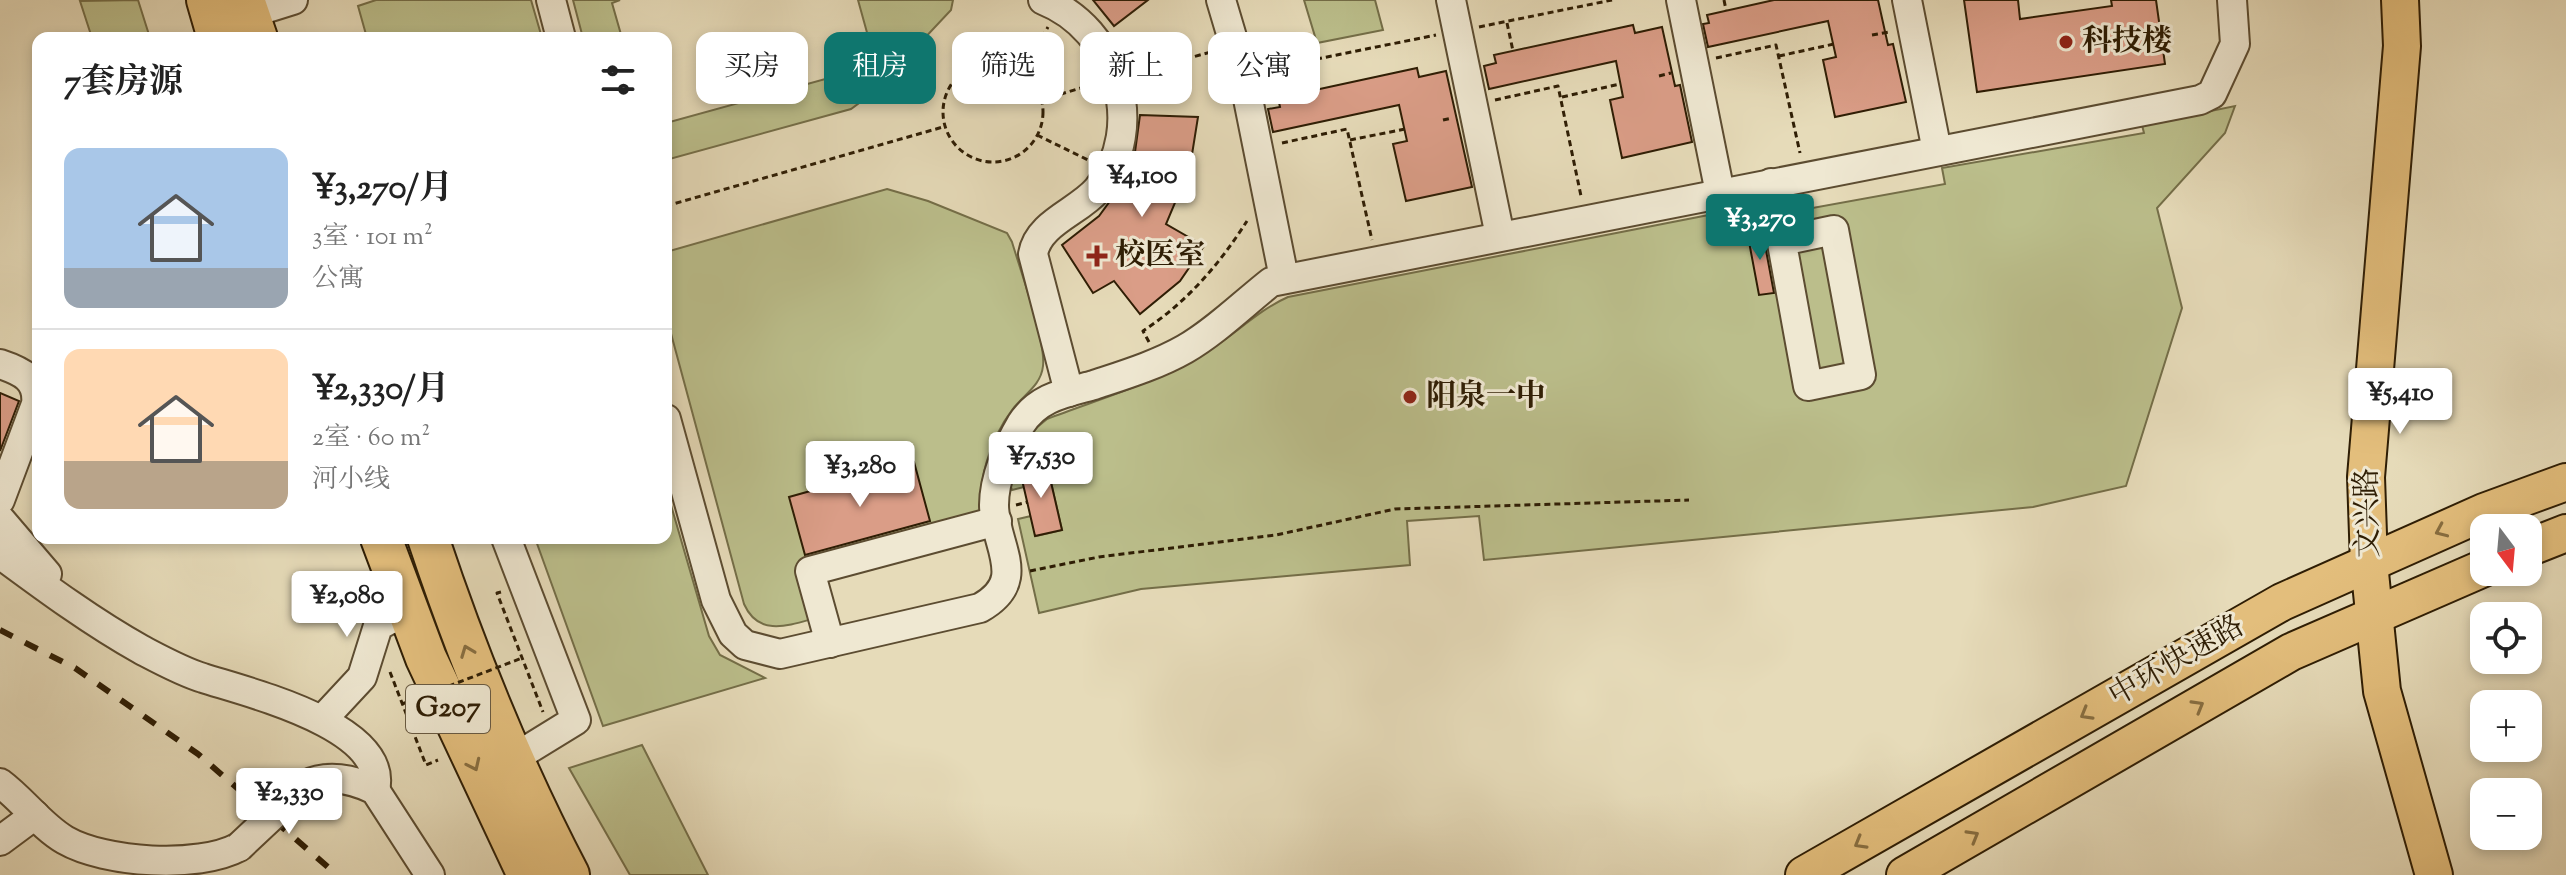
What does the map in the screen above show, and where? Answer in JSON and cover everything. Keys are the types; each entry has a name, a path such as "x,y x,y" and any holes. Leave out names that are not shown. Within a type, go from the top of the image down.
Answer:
{"highway":[{"path":"207,0 242,23"},
{"name":"G207","path":"383,544 454,724 528,875"},
{"name":"G207","path":"430,544 464,645 511,760 569,875"}],"main road":[{"name":"文兴路","path":"2400,0 2402,46 2366,477 2369,563 2382,691 2434,875"},
{"name":"中环快速路","path":"1804,875 2282,602 2484,512 2566,482"},
{"path":"2542,542 2566,533"},
{"name":"中环快速路","path":"1905,875 2291,652 2470,574"}],"street":[{"path":"242,23 293,0"},
{"path":"551,0 559,32"},
{"path":"1221,0 1231,32"},
{"path":"1451,0 1500,236"},
{"path":"1681,0 1720,193"},
{"path":"1907,0 1937,151"},
{"path":"672,441 716,600 733,634 745,645 780,654 980,608 999,594 1007,575 997,521 996,493 1014,436 1024,420 1043,400 1160,361 1200,339 1271,282 2206,98 2212,94 2235,44 2232,0"},
{"path":"1050,4 1089,32"},
{"path":"1069,392 1033,254 1034,244 1043,233 1090,197 1109,171 1122,129 1122,104"},
{"path":"1249,104 1284,278"},
{"path":"1771,183 1808,386 1861,375 1834,230 1782,241"},
{"path":"0,364 30,378 32,382"},
{"path":"0,500 32,415"},
{"path":"0,519 79,611"},
{"path":"830,643 810,571 997,521"},
{"path":"508,544 576,720 511,760"},
{"path":"0,554 79,611 144,651 200,677 293,705 322,720 358,747 368,759 377,775 375,790 430,875"},
{"path":"322,720 356,688 378,626 408,610"},
{"path":"0,783 61,838 78,847 122,859 167,860 219,855 239,847 305,785 322,778 334,778 375,790"},
{"path":"0,841 35,815"}],"path":[{"path":"1320,59 1612,0"},
{"path":"1724,0 1726,10"},
{"path":"1039,32 1050,4"},
{"path":"1507,21 1513,51"},
{"path":"1779,56 1834,44"},
{"path":"1694,63 1776,45 1805,177"},
{"path":"1560,97 1620,84"},
{"path":"952,86 947,92 942,116 950,139 967,155 989,162 1012,158 1031,145 1043,112 1042,104"},
{"path":"1474,105 1558,86 1586,219"},
{"path":"672,204 945,127"},
{"path":"1258,149 1347,129 1376,260"},
{"path":"1350,140 1405,129"},
{"path":"1037,135 1109,171"},
{"path":"1160,361 1143,331 1172,311 1209,272 1266,191"},
{"path":"1007,575 1099,557 1276,535 1395,509 1689,500"},
{"path":"502,607 540,706"},
{"path":"402,704 522,658"},
{"path":"388,667 426,765 438,760"}],"green space":[{"path":"138,0 148,32 90,32 80,1"},
{"path":"376,0 531,0 540,32 365,32 358,6"},
{"path":"573,0 620,0 612,3 620,32 581,32"},
{"path":"858,0 953,0 951,10 930,32 867,32"},
{"path":"1304,0 1375,0 1383,30 1320,42 1320,32 1314,32"},
{"path":"824,79 824,104 858,104 851,109 672,158 672,121 735,104 808,104 808,84"},
{"path":"2235,106 2225,133 2157,208 2182,308 2126,486 2033,507 1484,560 1479,516 1407,521 1410,565 1141,589 1039,613 1018,519 1031,516 1036,536 1062,530 1047,465 1021,471 1024,487 1012,490 1010,484 1035,429 1047,419 1145,383 1183,365 1288,297 1760,205 1763,217 1945,184 1942,168 2144,133 2142,125"},
{"path":"887,189 928,201 1007,233 1037,323 1043,366 1035,385 1004,422 991,448 981,492 982,520 809,580 819,617 776,626 758,622 744,604 672,337 672,250"},
{"path":"672,509 709,636 720,655 765,678 603,726 537,544 672,544"},
{"path":"642,745 708,875 630,875 569,768"}],"building":[{"path":"1093,0 1148,0 1114,26"},
{"path":"1774,0 1878,0 1888,45 1893,44 1906,102 1835,117 1823,60 1836,57 1828,21 1708,47 1703,24 1709,23 1707,15"},
{"name":"科技楼","path":"1964,0 2018,0 2020,19 2112,6 2111,0 2156,0 2165,64 1977,92"},
{"path":"1633,25 1635,33 1662,27 1675,86 1680,85 1692,142 1622,158 1610,100 1623,97 1616,61 1489,89 1484,66 1496,63 1494,55"},
{"path":"1417,68 1419,77 1446,71 1472,187 1406,201 1393,144 1407,141 1399,105 1273,132 1268,109 1280,107 1279,104 1320,104 1320,89"},
{"path":"1140,115 1198,117 1190,167 1166,224 1204,246 1180,281 1140,314 1114,281 1093,293 1062,245 1099,216 1121,186 1135,152"},
{"path":"1762,229 1774,293 1759,295 1747,231"},
{"path":"0,393 19,401 0,451"},
{"path":"914,462 930,521 805,555 789,497"},
{"path":"1047,465 1062,530 1035,536 1020,471"}],"railway":[{"path":"0,630 75,668 198,754 337,875"}],"place":[{"name":"科技楼","path":"2066,42"},
{"name":"校医室","path":"1097,256"},
{"name":"阳泉一中","path":"1410,397"}]}
